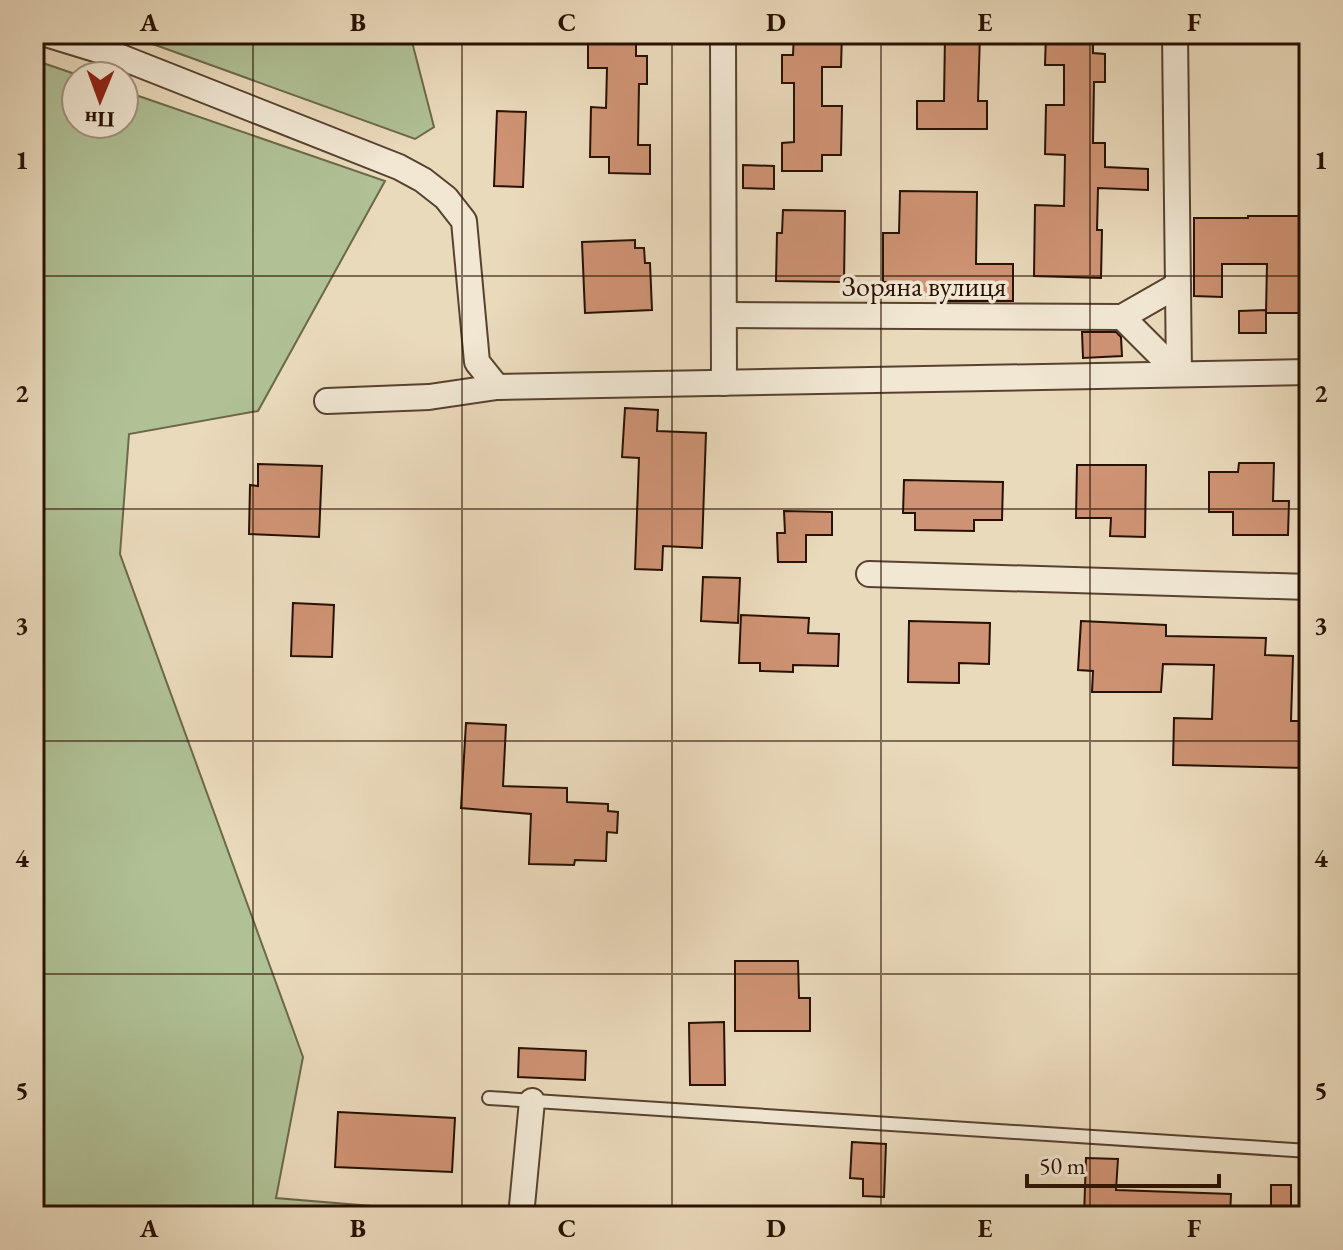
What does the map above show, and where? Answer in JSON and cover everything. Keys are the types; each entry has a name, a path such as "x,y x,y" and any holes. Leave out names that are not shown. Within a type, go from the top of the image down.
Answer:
{"street":[{"path":"46,34 118,56 399,167 446,198 464,221 477,362 497,387"},
{"path":"723,34 724,383"},
{"path":"1175,34 1179,374"},
{"path":"1178,285 1122,317 1179,374"},
{"name":"Зоряна вулиця","path":"725,315 1122,317"},
{"path":"327,401 429,397 497,387 1309,372"},
{"path":"869,574 1309,587"},
{"path":"521,1216 532,1101"}],"lane":[{"path":"489,1098 1309,1151"}],"green space":[{"path":"125,34 410,34 434,127 415,139"},
{"path":"34,60 60,69 60,140 140,140 140,97 385,181 258,411 129,434 120,554 303,1057 276,1198 492,1216 34,1216"}],"building":[{"path":"588,34 636,34 636,56 647,56 647,84 639,84 638,145 650,145 650,174 609,173 609,157 590,157 591,107 606,108 607,68 588,68"},
{"path":"794,34 842,34 841,67 822,67 822,106 842,106 841,155 822,155 822,171 782,171 782,143 794,142 794,83 782,83 782,55 793,55"},
{"path":"945,34 980,34 978,101 987,101 987,129 917,129 917,101 944,101"},
{"path":"1046,34 1093,34 1093,53 1105,54 1105,82 1094,82 1093,143 1105,143 1105,167 1148,169 1148,190 1098,188 1097,230 1102,230 1101,278 1034,276 1035,205 1064,206 1065,155 1045,154 1046,105 1064,105 1064,65 1045,65"},
{"path":"497,111 526,112 523,187 494,186"},
{"path":"743,165 774,166 774,189 743,188"},
{"path":"900,191 977,192 976,264 1013,264 1013,301 944,301 944,296 909,296 909,282 883,282 883,233 899,233"},
{"path":"783,210 845,211 844,282 776,281 777,233 782,233"},
{"path":"1309,216 1309,313 1266,313 1267,264 1222,264 1222,297 1194,296 1194,218"},
{"path":"635,240 635,248 644,248 645,263 650,263 652,310 585,313 582,242"},
{"path":"1266,310 1266,333 1239,333 1239,311"},
{"path":"1082,332 1116,332 1121,337 1122,356 1083,358"},
{"path":"625,408 658,410 657,431 706,433 702,548 663,546 662,570 635,569 639,458 622,457"},
{"path":"1239,463 1274,463 1273,501 1289,501 1288,535 1233,535 1233,512 1209,512 1209,472 1238,472"},
{"path":"258,464 322,466 319,537 249,534 250,485 258,486"},
{"path":"1077,465 1146,465 1145,537 1110,536 1111,518 1076,518"},
{"path":"904,480 1003,482 1002,520 974,520 974,531 915,530 915,513 903,513"},
{"path":"784,511 832,512 832,535 806,535 806,562 778,562 777,533 785,533"},
{"path":"703,577 740,578 738,623 701,621"},
{"path":"293,603 334,605 332,657 291,656"},
{"path":"741,615 809,618 808,633 839,634 838,666 793,665 793,672 760,671 760,663 739,663"},
{"path":"909,621 990,623 989,664 959,663 959,683 908,682"},
{"path":"1081,621 1166,625 1166,636 1266,638 1265,655 1293,656 1291,721 1306,721 1305,768 1173,765 1174,718 1212,719 1214,665 1163,664 1161,692 1092,692 1093,671 1078,670"},
{"path":"466,723 506,725 503,786 567,788 567,802 608,804 608,811 618,812 617,833 607,832 606,861 575,860 574,865 529,864 531,814 461,808"},
{"path":"735,961 798,961 799,998 810,998 810,1031 735,1031"},
{"path":"724,1022 725,1085 690,1085 689,1023"},
{"path":"519,1048 586,1051 585,1080 518,1077"},
{"path":"338,1112 455,1118 452,1172 335,1167"},
{"path":"852,1142 886,1144 884,1197 863,1196 863,1179 850,1178"},
{"path":"1086,1158 1118,1159 1116,1190 1231,1194 1230,1216 1084,1216"},
{"path":"1271,1185 1291,1185 1291,1216 1271,1216"}]}
